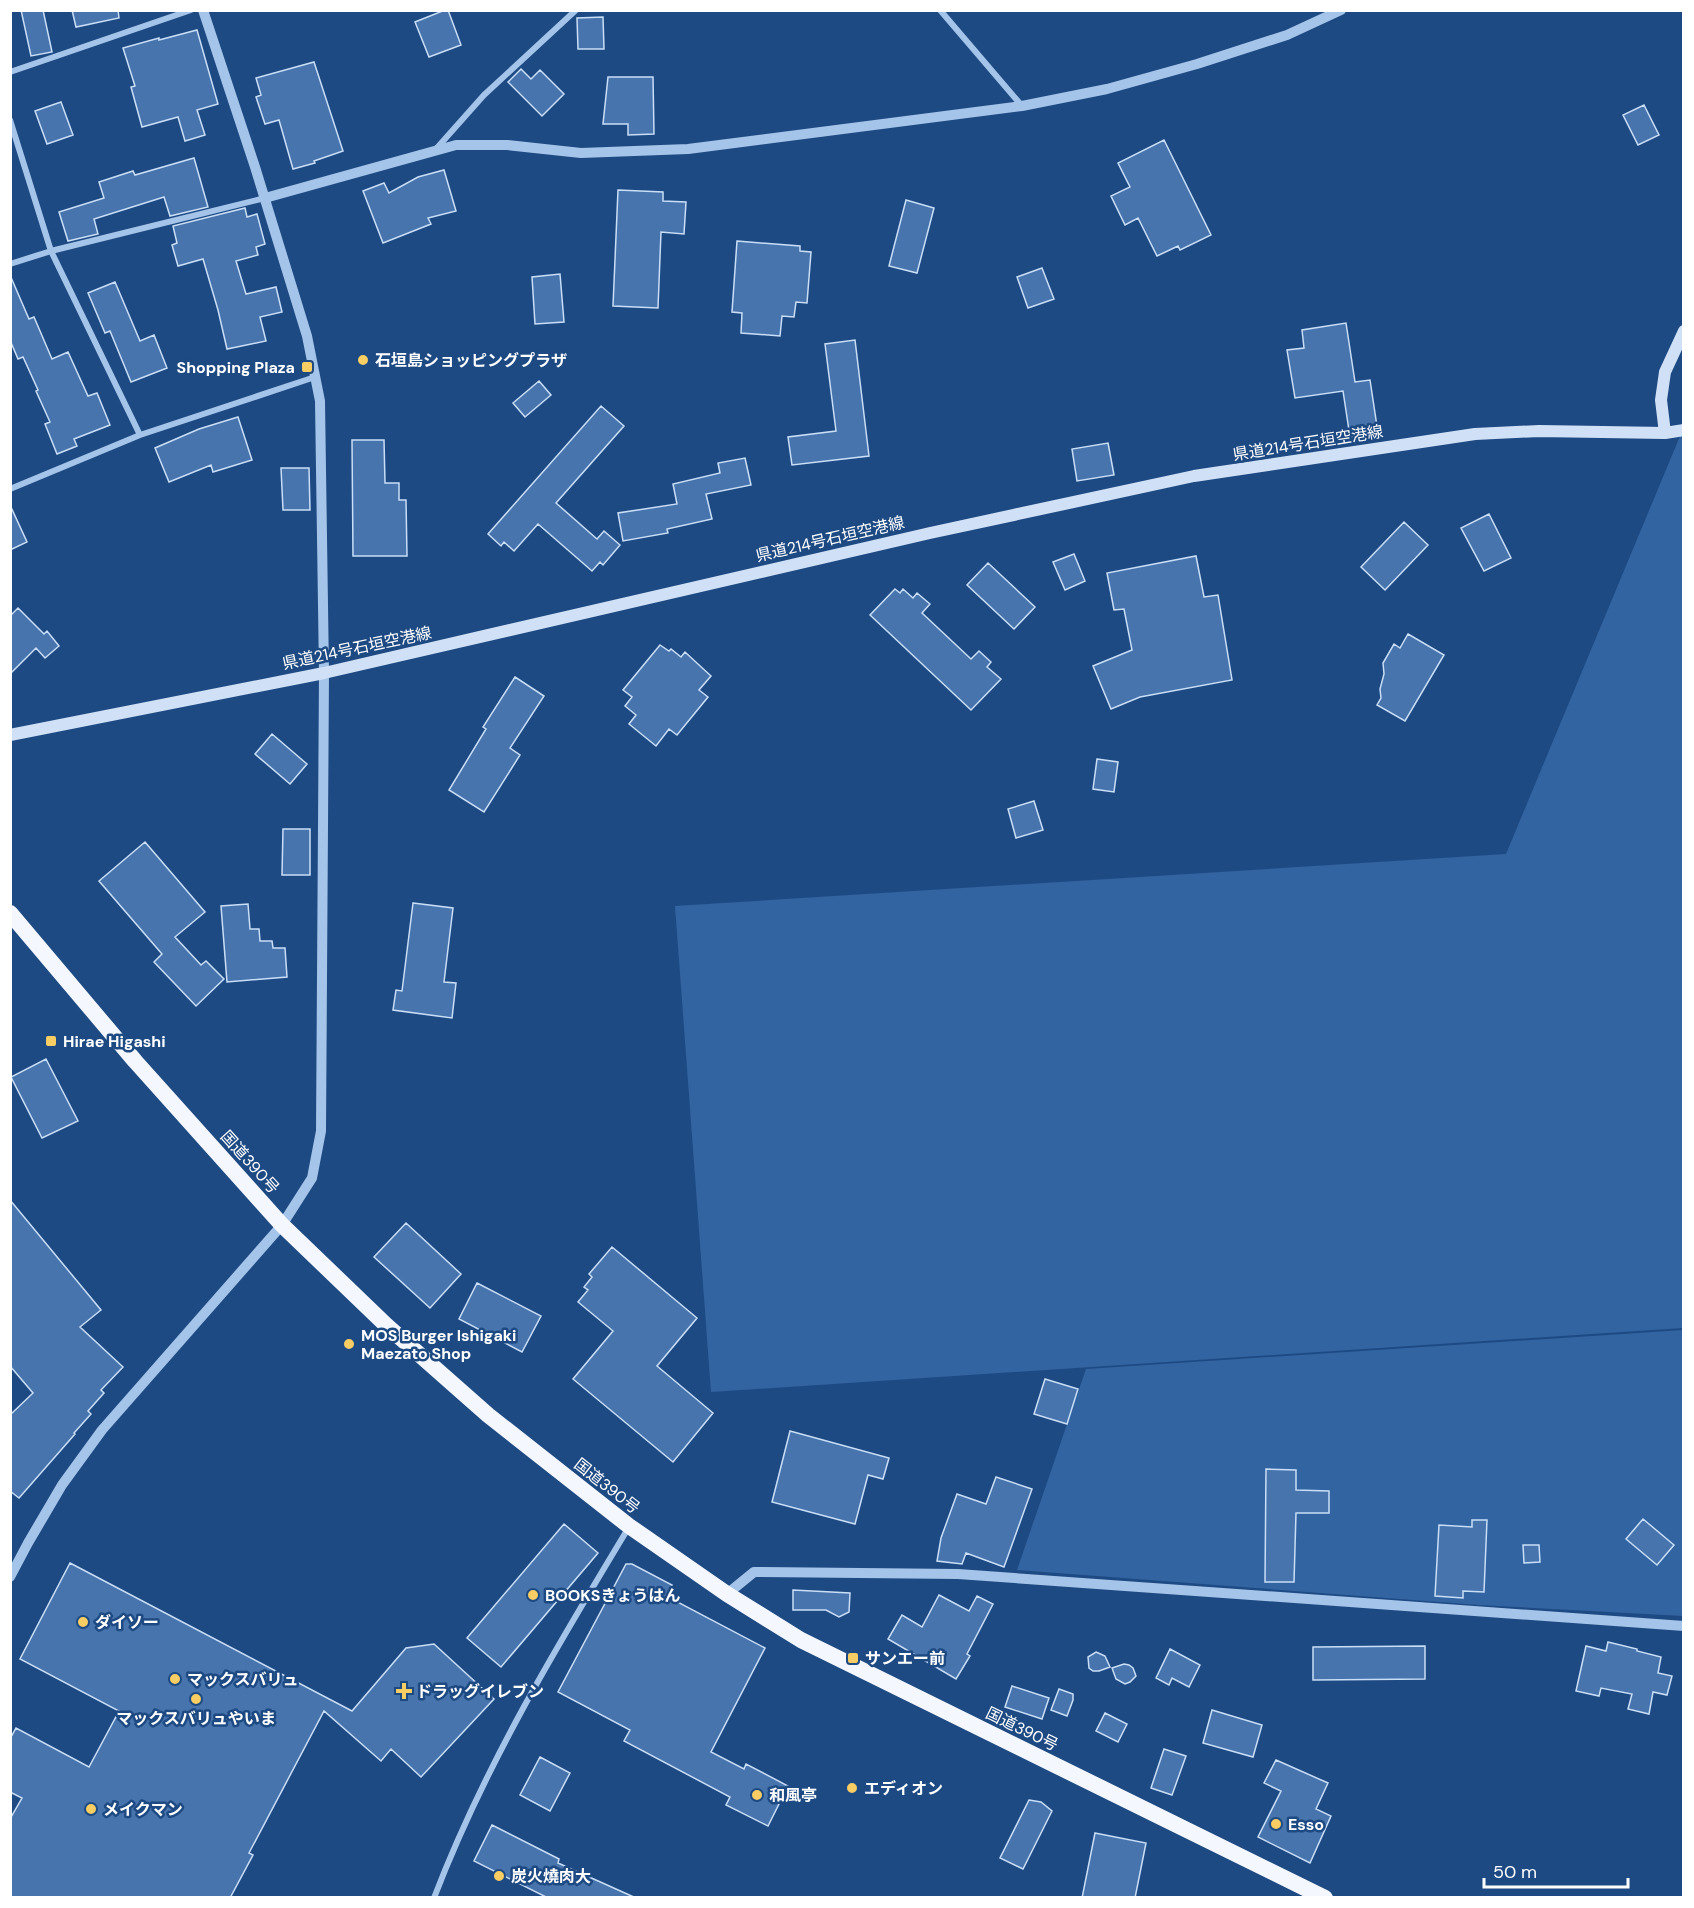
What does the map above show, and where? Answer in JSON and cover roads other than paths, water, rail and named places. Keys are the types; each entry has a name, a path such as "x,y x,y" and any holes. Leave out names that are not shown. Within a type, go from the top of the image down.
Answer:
{"highway":[{"name":"国道390号","path":"10,913 135,1061 282,1225 386,1325 488,1415 629,1526 727,1594 801,1640 1325,1898"}],"main road":[{"path":"1665,433 1661,400 1665,372 1683,331"},
{"name":"県道214号石垣空港線","path":"10,735 324,674 930,533 1194,476 1475,434 1539,431 1665,433 1683,430"}],"street":[{"path":"10,72 191,10"},
{"path":"10,1577 62,1485 102,1430 282,1225 312,1178 321,1131 324,674 320,401 307,336 265,198 203,10"},
{"path":"434,151 484,95 576,10"},
{"path":"940,10 1022,106"},
{"path":"10,264 51,251 265,198 456,145 507,145 581,153 688,149 1022,106 1107,89 1197,64 1287,35 1341,10"},
{"path":"10,120 51,251 140,435"},
{"path":"10,489 140,435 315,377"},
{"path":"434,1898 450,1855 500,1753 629,1526"},
{"path":"727,1594 754,1572 958,1574 1683,1626"}],"place":[{"name":"石垣島ショッピングプラザ","path":"363,360"},
{"name":"Shopping Plaza","path":"307,367"},
{"name":"Hirae Higashi","path":"51,1041"},
{"name":"MOS Burger Ishigaki Maezato Shop","path":"349,1344"},
{"name":"BOOKSきょうはん","path":"533,1595"},
{"name":"ダイソー","path":"83,1622"},
{"name":"サンエー前","path":"853,1658"},
{"name":"マックスバリュ","path":"175,1679"},
{"name":"ドラッグイレブン","path":"404,1691"},
{"name":"マックスバリュやいま","path":"196,1699"},
{"name":"エディオン","path":"852,1788"},
{"name":"和風亭","path":"757,1795"},
{"name":"メイクマン","path":"91,1809"},
{"name":"Esso","path":"1276,1824"},
{"name":"炭火燒肉大","path":"499,1876"}]}
